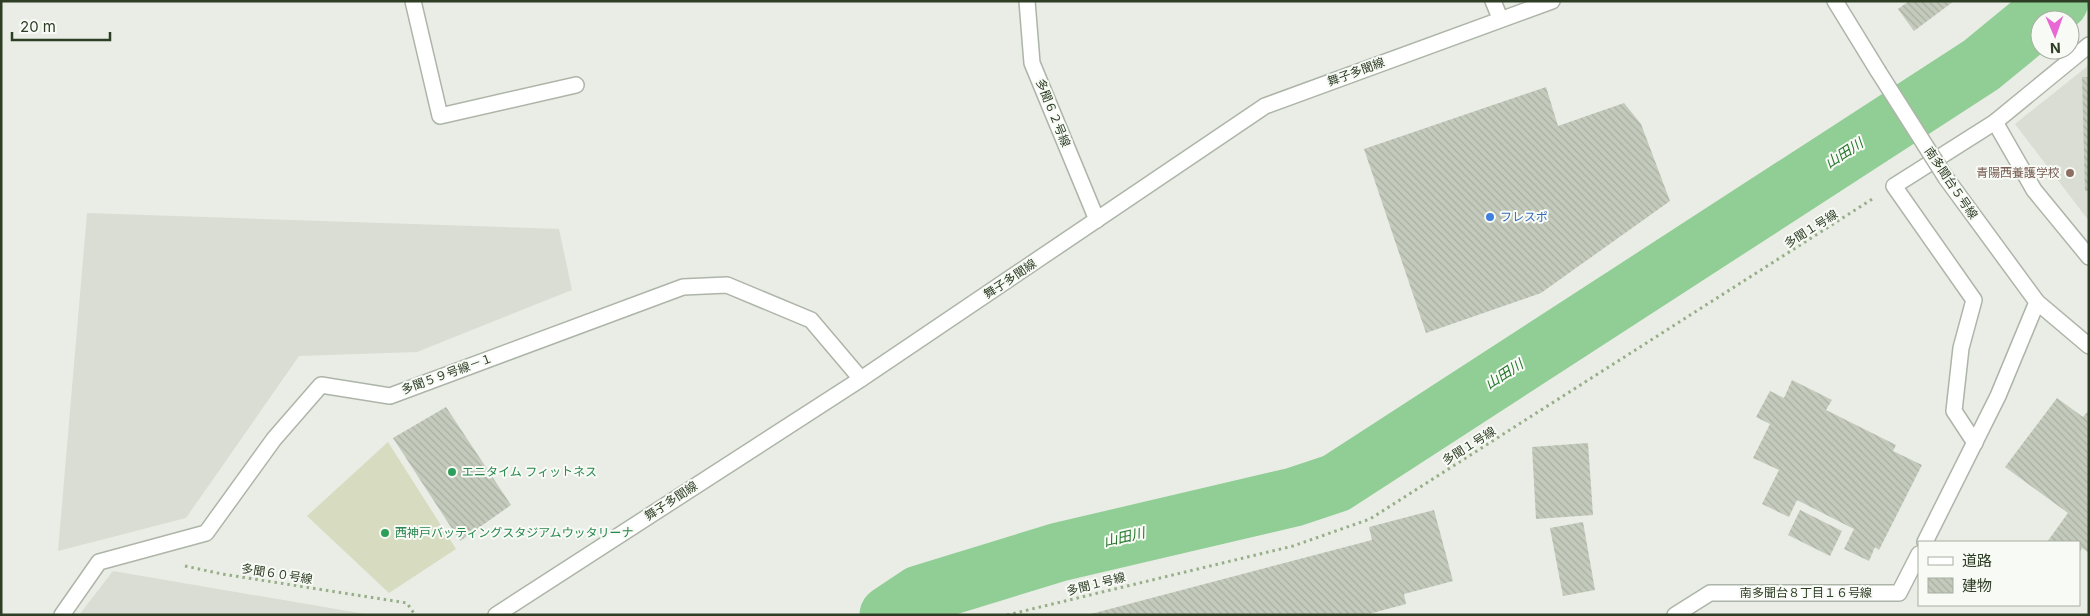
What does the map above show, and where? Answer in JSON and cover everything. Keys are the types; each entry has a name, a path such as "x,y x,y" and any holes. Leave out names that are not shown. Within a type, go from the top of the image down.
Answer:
{"street":[{"path":"413,1 440,116 576,85"},
{"name":"多聞６２号線","path":"1027,1 1032,64 1097,220"},
{"path":"1493,1 1500,18"},
{"name":"舞子多聞線","path":"496,615 862,379 1265,106 1500,18 1552,1"},
{"name":"南多聞台５号線","path":"1835,1 1946,178 2036,302 2089,346"},
{"path":"1974,443 1954,410 1961,348 1974,300 1894,186 1995,122 2089,45"},
{"path":"1995,122 2034,190 2089,257"},
{"name":"多聞５９号線－１","path":"62,615 99,562 206,533 274,439 321,385 390,396 683,287 727,286 811,320 862,379"},
{"path":"1925,541 1998,396 2036,302"},
{"name":"南多聞台８丁目１６号線","path":"1675,615 1710,593 1899,593 1918,556"}],"path":[{"name":"多聞１号線","path":"1007,615 1293,546 1370,520 1894,186"},
{"name":"多聞６０号線","path":"177,564 222,574 407,602 415,615"}],"shaded area":[{"name":"青陽西養護学校","path":"2089,65 2089,221 2015,124"},
{"path":"87,213 559,229 572,290 417,352 299,356 186,518 58,551"},
{"path":"113,571 371,615 79,615"}],"green space":[{"name":"西神戸バッティングスタジアムウッタリーナ","path":"388,442 456,549 389,593 307,516"}],"building":[{"path":"1909,1 1954,1 1914,31 1898,9"},
{"path":"2082,77 2089,77 2089,191 2085,191"},
{"path":"1546,87 1558,126 1624,103 1641,124 1670,201 1541,293 1426,333 1364,149"},
{"path":"1792,380 1832,400 1826,410 1896,445 1893,451 1922,465 1879,550 1875,547 1869,561 1844,549 1854,529 1797,500 1789,517 1762,504 1779,470 1753,458 1770,424 1756,417 1770,391 1784,398"},
{"path":"2057,398 2083,417 2089,410 2089,553 2082,548 2080,551 2080,541 2048,541 2068,513 2005,467"},
{"name":"エニタイム フィットネス","path":"446,407 511,505 460,541 393,438"},
{"path":"1588,443 1593,515 1536,519 1532,447"},
{"path":"1434,510 1453,581 1404,594 1406,604 1365,615 1087,615 1372,540 1369,527"},
{"path":"1800,510 1842,531 1830,556 1788,535"},
{"path":"1583,522 1595,590 1563,596 1550,528"}],"waterway":[{"name":"山田川","path":"889,615 919,595 1059,552 1294,497 1336,483 1981,65 2059,1"}],"place":[{"name":"青陽西養護学校","path":"2070,173"},
{"name":"フレスポ","path":"1490,217"},
{"name":"エニタイム フィットネス","path":"452,472"},
{"name":"西神戸バッティングスタジアムウッタリーナ","path":"385,533"}]}
